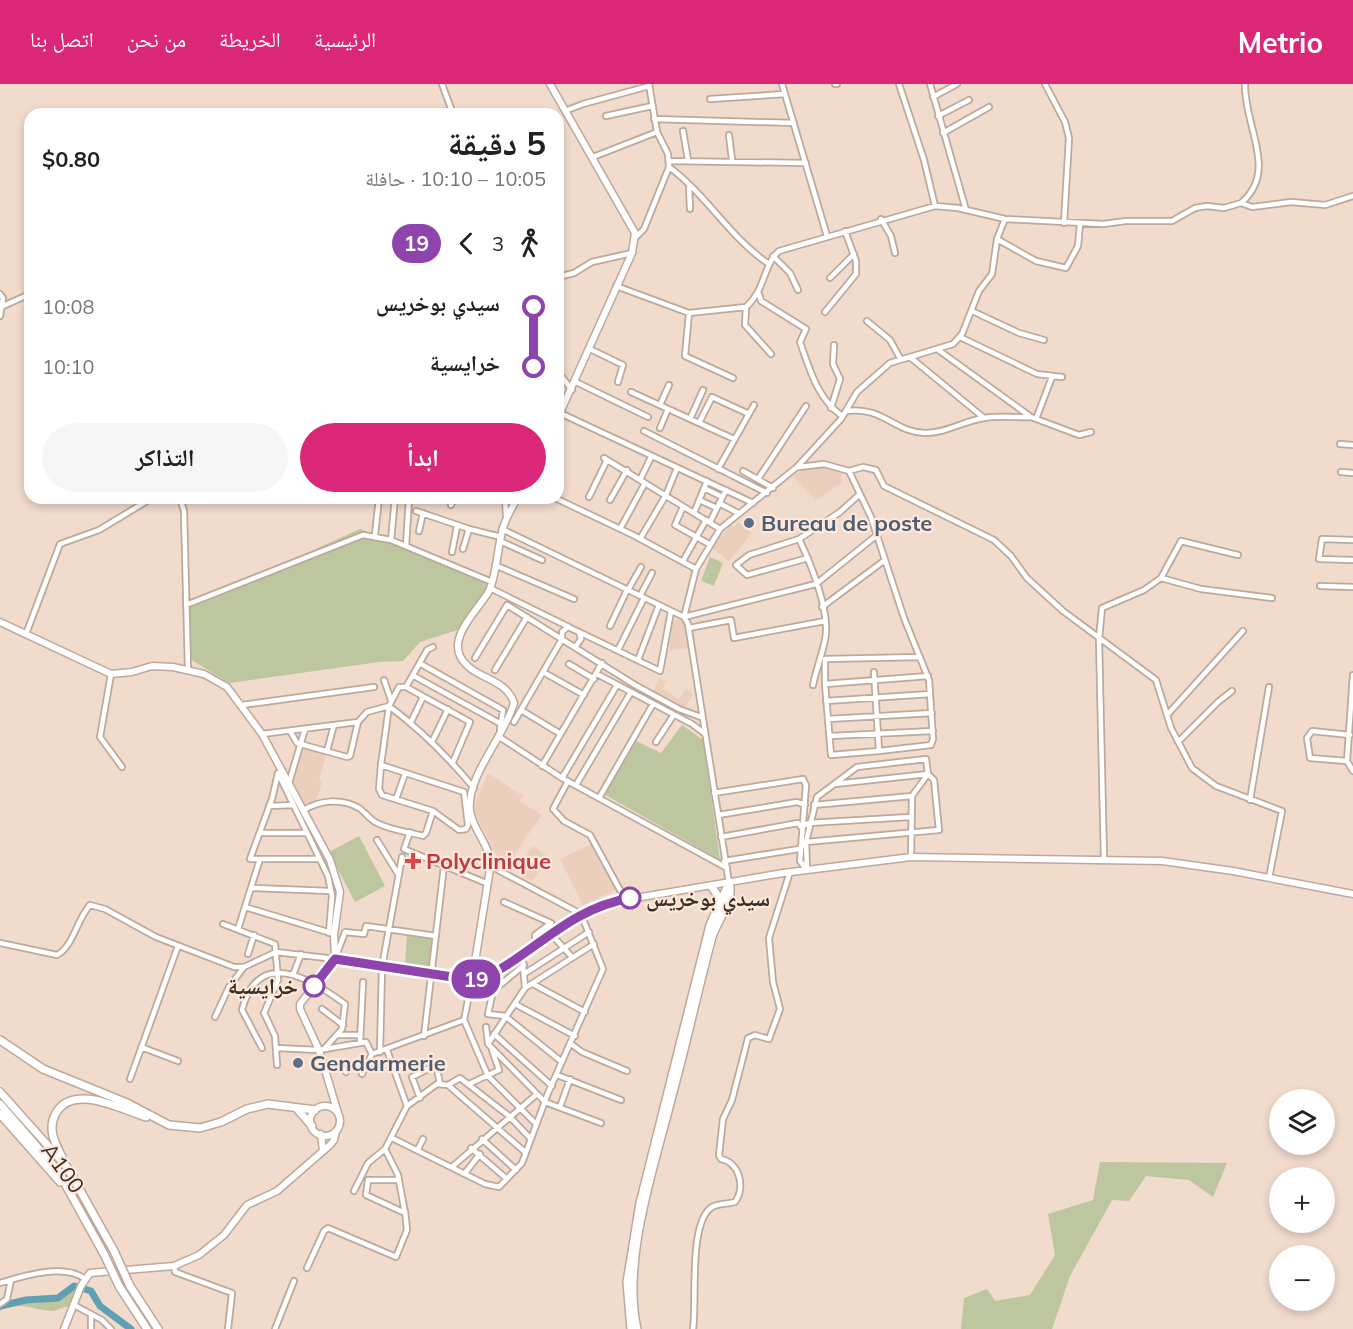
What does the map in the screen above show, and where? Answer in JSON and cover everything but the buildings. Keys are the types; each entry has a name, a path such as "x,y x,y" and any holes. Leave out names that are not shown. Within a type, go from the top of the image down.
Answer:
{"highway":[{"path":"631,1329 627,1282 640,1203 706,938 729,883"},
{"path":"637,1329 633,1300 634,1266 648,1190 712,938 732,892 729,883"},
{"path":"711,886 721,900"},
{"path":"1,1041 43,1069 127,1103 169,1125"},
{"name":"A100","path":"0,1092 67,1167 114,1251 130,1286 158,1329"},
{"path":"67,1167 54,1142 52,1125 58,1109 71,1100 88,1099 169,1125 200,1128 221,1122 248,1109 268,1104 298,1110 317,1109"},
{"name":"A100","path":"0,1104 58,1171 86,1218 119,1286 147,1329"},
{"path":"298,1110 312,1126"},
{"path":"0,1114 59,1180 86,1218"}],"main road":[{"path":"550,84 563,108"},
{"path":"564,405 632,253 635,238 634,227 565,111"},
{"path":"472,980 490,853 470,811 470,791 514,703 510,692 500,684 469,668 460,655 458,641 491,585 501,536 514,504"},
{"path":"0,622 111,674 132,672 152,666 188,669 219,680 242,705 262,734 330,860 338,885 339,907 332,934 335,959 300,1004 300,1009 322,1049 331,1095 340,1122 334,1140 277,1191 247,1205 215,1243 199,1256 174,1266 104,1270 90,1273 81,1286 64,1329"},
{"path":"335,959 472,980 493,974 550,933 581,914 606,903 790,872 911,856 1194,864 1353,894"},
{"path":"331,1095 311,1118 312,1126 321,1134 329,1135 336,1131"},
{"path":"317,1109 332,1108 338,1113"},
{"path":"321,1134 322,1151"}],"street":[{"path":"442,84 451,108"},
{"path":"782,84 827,236"},
{"path":"899,84 924,160 934,206"},
{"path":"930,84 966,210"},
{"path":"933,97 957,84"},
{"path":"1045,84 1065,122 1069,138 1064,223"},
{"path":"1033,418 984,418 943,432 925,433 910,431 875,412 844,414 831,408 820,395 800,342 806,329 760,301 759,294 772,256 791,245 934,206 966,210 1005,219 1080,224 1172,221 1196,208 1207,206 1224,208 1241,203 1258,184 1260,168 1247,114 1245,84"},
{"path":"565,111 649,85 657,132 669,164 754,254 769,264"},
{"path":"710,99 785,94"},
{"path":"938,116 969,100"},
{"path":"606,116 651,106"},
{"path":"943,133 988,107"},
{"path":"654,119 794,123"},
{"path":"683,130 688,160"},
{"path":"593,157 638,137 657,132"},
{"path":"729,135 732,160"},
{"path":"669,164 688,160 806,163"},
{"path":"635,238 644,229 669,164"},
{"path":"689,186 690,209"},
{"path":"1241,203 1252,207 1291,202 1325,205 1353,196"},
{"path":"881,219 891,236 895,253"},
{"path":"729,883 688,628 684,617 696,569 720,529 797,467 844,414 857,392 890,363 900,358 953,344 960,337 979,291 992,274 997,239 1005,219"},
{"path":"997,239 1036,261 1066,268 1078,246 1080,224"},
{"path":"825,312 856,274 854,255 845,231"},
{"path":"564,276 574,273 592,262 632,253"},
{"path":"831,278 854,255"},
{"path":"772,256 790,273 798,290"},
{"path":"616,286 689,313 746,307 759,294"},
{"path":"0,294 3,298 0,316"},
{"path":"3,306 24,297"},
{"path":"746,307 745,325 771,354"},
{"path":"972,311 1020,333 1044,340"},
{"path":"689,313 685,356 733,378"},
{"path":"867,321 890,340 900,358"},
{"path":"960,337 1008,362 1052,377 1062,377"},
{"path":"831,408 840,379 833,364 834,345"},
{"path":"937,349 1033,418 1079,435 1091,432"},
{"path":"590,350 623,365 618,382"},
{"path":"910,357 984,418"},
{"path":"1033,418 1052,377"},
{"path":"564,380 572,390"},
{"path":"576,382 648,417"},
{"path":"660,405 669,385"},
{"path":"690,419 703,390"},
{"path":"631,392 734,439"},
{"path":"699,423 711,398 749,414"},
{"path":"718,468 754,405"},
{"path":"758,480 807,406"},
{"path":"660,428 668,409"},
{"path":"564,417 753,502"},
{"path":"644,431 767,493"},
{"path":"1340,444 1353,445"},
{"path":"640,480 651,457"},
{"path":"589,497 606,459 720,529"},
{"path":"797,467 824,464 849,471 864,467 876,470 884,486 994,540 1011,556 1027,578 1063,611 1156,680 1178,742 1192,768 1216,786 1282,812 1269,878"},
{"path":"640,539 666,495 677,468"},
{"path":"610,500 627,470"},
{"path":"743,471 773,488"},
{"path":"849,471 877,535 928,676 933,731 931,745 831,755 825,659 920,657"},
{"path":"1341,472 1353,473"},
{"path":"694,513 706,481"},
{"path":"620,529 645,483"},
{"path":"704,488 722,497"},
{"path":"683,561 696,536 708,521 726,490"},
{"path":"808,558 747,575 736,566 749,555 799,539 840,512 860,494"},
{"path":"699,500 738,513"},
{"path":"564,502 696,569"},
{"path":"26,634 60,544 99,530 142,504"},
{"path":"182,504 184,511 188,669"},
{"path":"375,535 378,504"},
{"path":"391,540 394,504"},
{"path":"406,546 409,504"},
{"path":"501,536 507,513 506,504"},
{"path":"683,507 675,525 709,544"},
{"path":"416,511 469,530 501,536 684,617 816,584 877,535"},
{"path":"419,531 423,513"},
{"path":"452,552 458,526"},
{"path":"464,549 469,530"},
{"path":"186,605 351,538 375,535 406,546 491,585 579,632 581,639 576,646"},
{"path":"501,536 542,560"},
{"path":"799,539 808,558 825,621 825,638 813,685"},
{"path":"1353,540 1322,539 1319,559 1353,560"},
{"path":"1104,860 1099,639 1102,608 1144,590 1161,578 1181,541 1238,555"},
{"path":"822,607 885,560"},
{"path":"495,565 574,599"},
{"path":"610,626 641,567"},
{"path":"618,650 652,573"},
{"path":"1161,578 1201,589 1272,598"},
{"path":"1320,586 1353,587"},
{"path":"475,658 507,605 679,709 701,717"},
{"path":"638,660 659,605"},
{"path":"514,722 562,639 562,632 568,627 660,670 671,611"},
{"path":"495,670 526,617"},
{"path":"688,628 731,620 734,639 825,621"},
{"path":"1168,714 1243,631"},
{"path":"406,687 427,650 433,647"},
{"path":"542,766 559,733 602,663"},
{"path":"414,676 503,725 503,710 421,664"},
{"path":"569,664 631,692 704,733"},
{"path":"543,672 584,695"},
{"path":"874,672 879,751"},
{"path":"111,674 100,737 122,767"},
{"path":"1353,675 1347,761 1353,771"},
{"path":"825,684 928,676"},
{"path":"384,680 390,703 453,762 470,791 468,825 463,831 433,812 385,797 381,792 381,765 390,703 399,687 406,687 471,723 453,762"},
{"path":"562,778 617,685"},
{"path":"242,705 374,687"},
{"path":"1250,800 1269,687"},
{"path":"1178,742 1232,691"},
{"path":"576,785 631,692"},
{"path":"826,700 930,694"},
{"path":"411,722 423,697"},
{"path":"290,731 295,741 349,757 358,722 367,712 390,703"},
{"path":"600,798 653,704"},
{"path":"432,742 448,709"},
{"path":"521,710 559,733"},
{"path":"828,719 932,713"},
{"path":"656,742 673,716"},
{"path":"262,734 358,722"},
{"path":"327,751 334,725"},
{"path":"289,783 305,729"},
{"path":"830,736 933,731"},
{"path":"1347,761 1310,758 1307,738 1312,731 1350,735"},
{"path":"497,739 562,778 727,868"},
{"path":"724,861 799,849 806,842 939,830 934,780 928,774 926,746"},
{"path":"807,870 806,842 817,797 857,767 926,759"},
{"path":"279,765 260,833 250,859 319,859"},
{"path":"381,765 405,774 470,791"},
{"path":"244,907 332,934 328,876 278,773"},
{"path":"396,799 405,774"},
{"path":"835,784 928,774"},
{"path":"911,856 912,796 928,774"},
{"path":"714,793 803,779 806,785 805,805 799,849 800,861 807,870"},
{"path":"568,781 553,809 564,821 590,835 620,890 630,898"},
{"path":"814,805 912,796"},
{"path":"304,810 314,804 330,801 347,803 360,808 376,823 425,835 433,812"},
{"path":"718,815 797,802 805,805"},
{"path":"268,806 293,805"},
{"path":"801,827 809,823 910,817"},
{"path":"721,837 798,823 801,827"},
{"path":"410,832 404,849 486,883"},
{"path":"260,833 307,833"},
{"path":"378,840 398,874"},
{"path":"380,1052 382,967 387,929 402,857"},
{"path":"238,929 260,859"},
{"path":"424,1036 444,866"},
{"path":"392,1138 453,1166 485,1184 499,1187 522,1163 545,1102 603,969 581,914 498,870"},
{"path":"693,1329 694,1265 705,1216 713,1206 735,1202 739,1193 736,1169 732,1162 719,1155 723,1119 732,1100 748,1038 755,1035 769,1040 779,1016 769,938 790,872"},
{"path":"251,888 330,891"},
{"path":"504,902 551,923 535,935 536,943"},
{"path":"0,943 57,955 64,951 82,914 90,904 97,905 136,927 178,946 226,964 243,967"},
{"path":"223,924 273,942 276,952 276,986 266,1003 264,1013 274,1035 277,1065"},
{"path":"215,1017 229,987 243,967 276,952 335,959 345,932 364,933 366,926 436,936"},
{"path":"524,974 589,932"},
{"path":"550,933 572,957"},
{"path":"248,954 254,935"},
{"path":"488,1044 525,988 594,944"},
{"path":"129,1079 178,946"},
{"path":"522,953 525,988"},
{"path":"293,975 301,954"},
{"path":"524,965 493,991 488,1014 506,1016 562,1062"},
{"path":"262,1047 242,1010 245,997 260,976 277,971 293,975 345,1004 343,1025 338,1035 322,1049"},
{"path":"472,980 464,1020 488,1076 536,1124"},
{"path":"360,1043 363,982"},
{"path":"533,984 585,1012"},
{"path":"515,1004 575,1036"},
{"path":"321,1009 343,1025"},
{"path":"372,1054 464,1020"},
{"path":"469,1084 499,1070 488,1044 486,1027"},
{"path":"494,1034 552,1086"},
{"path":"338,1035 360,1035"},
{"path":"276,1048 322,1049 368,1043 372,1054 362,1074"},
{"path":"488,1044 545,1102 601,1124"},
{"path":"571,1044 582,1052 627,1071"},
{"path":"141,1047 178,1061"},
{"path":"387,1050 407,1106"},
{"path":"324,1065 339,1064 346,1072"},
{"path":"420,1098 412,1077 436,1065 440,1084"},
{"path":"557,1075 621,1100"},
{"path":"448,1085 460,1077 509,1116 530,1138"},
{"path":"560,1107 570,1080"},
{"path":"354,1191 368,1163 385,1149 392,1138 407,1106 440,1084 448,1085 498,1126 525,1152"},
{"path":"453,1166 471,1148 537,1094"},
{"path":"418,1149 423,1139"},
{"path":"482,1139 516,1170"},
{"path":"471,1148 507,1179"},
{"path":"307,1268 324,1231 328,1228 396,1257 407,1230 399,1180 385,1149"},
{"path":"465,1173 480,1154"},
{"path":"399,1180 368,1180 366,1195 405,1211"},
{"path":"174,1266 175,1272 232,1293 228,1329"},
{"path":"0,1283 62,1272 77,1273 85,1279"},
{"path":"0,1304 8,1299 11,1280"},
{"path":"275,1329 294,1281"},
{"path":"74,1305 111,1326 111,1329"},
{"path":"91,1314 91,1329"}],"shaded area":[{"path":"822,467 841,473 843,482 816,500 793,477 804,469"},
{"path":"738,522 752,533 729,561 712,548 731,525 734,527"},
{"path":"680,618 686,622 688,648 669,651 673,621"},
{"path":"659,678 666,681 663,689 679,699 686,689 693,694 683,710 652,694"},
{"path":"300,746 327,752 319,779 322,781 317,800 305,805 292,779"},
{"path":"488,773 523,796 519,801 542,815 515,853 517,859 502,865 475,813 475,803"},
{"path":"594,843 617,889 583,905 560,859"},
{"path":"533,846 549,857 532,881 516,870"}],"green space":[{"path":"360,529 492,582 464,628 420,642 403,661 379,662 229,683 190,659 188,607"},
{"path":"710,557 723,563 714,586 701,581"},
{"path":"682,725 703,740 720,860 602,793 634,740 661,753"},
{"path":"359,836 385,886 355,902 329,852"},
{"path":"407,933 435,937 431,968 405,965"},
{"path":"1100,1162 1227,1163 1213,1197 1189,1180 1146,1176 1129,1201 1112,1200 1070,1276 1052,1329 961,1329 964,1298 987,1289 995,1301 1030,1295 1055,1255 1048,1214 1093,1200"},
{"path":"77,1289 71,1307 46,1311 14,1306 0,1311 0,1306 3,1304 47,1302 62,1298"}],"waterway":[{"path":"0,1306 26,1300 58,1298 74,1286 91,1291 100,1306 131,1329"}],"bus line":[{"name":"19","path":"314,986 335,959 472,980 485,978 581,914 606,903 630,898"}],"place":[{"name":"Bureau de poste","path":"749,523"},
{"name":"Polyclinique","path":"413,861"},
{"name":"سيدي بوخريس","path":"630,898"},
{"name":"خرايسية","path":"314,986"},
{"name":"Gendarmerie","path":"298,1063"}]}
